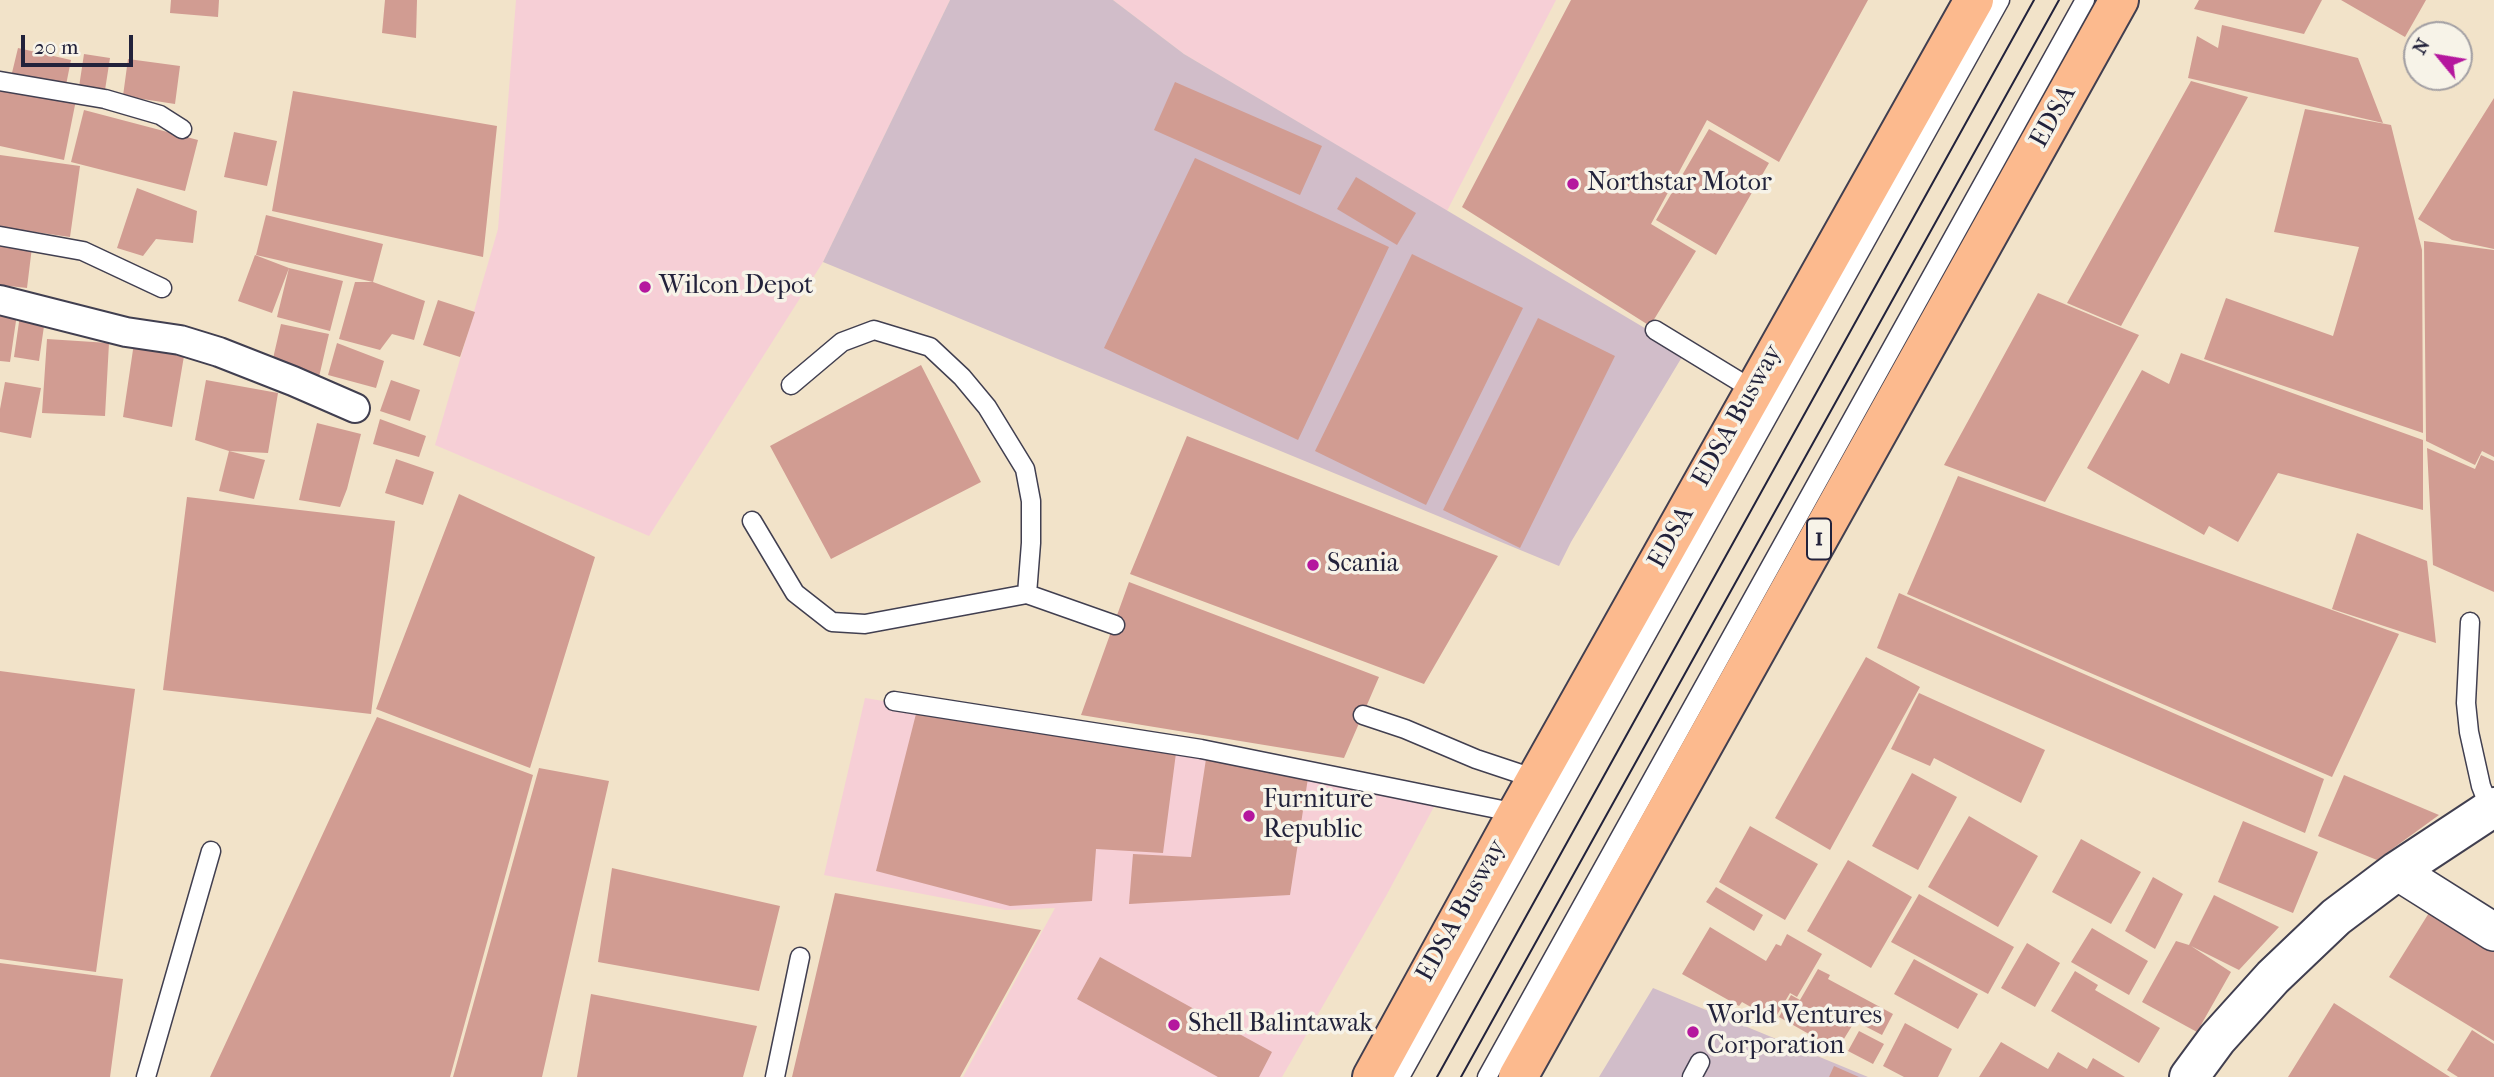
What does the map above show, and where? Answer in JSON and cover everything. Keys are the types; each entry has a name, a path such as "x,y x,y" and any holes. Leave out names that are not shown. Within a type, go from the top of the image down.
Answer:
{"highway":[{"name":"EDSA","path":"1372,1077 1536,779 1975,0"},
{"name":"EDSA","path":"1518,1077 2119,0"}],"street":[{"path":"0,300 126,332 180,340 232,357 355,408"},
{"path":"2189,1077 2217,1039 2273,977 2336,917 2397,871 2493,809"},
{"path":"2397,871 2494,932"}],"lane":[{"name":"EDSA Busway","path":"1400,1077 2000,0"},
{"path":"1487,1077 2085,0"},
{"path":"0,81 105,99 160,115 182,129"},
{"path":"0,236 83,251 162,288"},
{"path":"791,385 842,342 874,330 930,347 962,377 987,407 1025,469 1031,501 1027,594"},
{"path":"1655,330 1755,391"},
{"path":"752,521 795,593 832,622 865,624 1027,594 1115,625"},
{"path":"2470,622 2466,703 2468,722 2481,786 2493,809"},
{"path":"894,701 1201,749 1517,813"},
{"path":"1363,715 1536,779"},
{"path":"146,1077 211,851"},
{"path":"775,1077 800,957"}],"shaded area":[{"name":"Wilcon Depot","path":"516,0 950,0 823,262 649,536 435,445 498,229"},
{"path":"950,0 1113,0 1184,54 1685,352 1559,566 823,262"},
{"path":"1113,0 1556,0 1447,211 1184,54"},
{"path":"865,698 1203,753 1436,803 1282,1077 963,1077 1055,908 1006,910 824,875"},
{"name":"World Ventures Corporation","path":"1653,988 1868,1077 1599,1077"}],"building":[{"path":"171,0 219,0 218,17 170,13"},
{"path":"385,0 417,0 416,38 382,33"},
{"name":"Northstar Motor","path":"1571,0 1868,0 1779,162 1707,120 1651,224 1696,251 1650,326 1462,207"},
{"path":"2199,0 2322,0 2304,34 2194,9"},
{"path":"2341,0 2426,0 2414,21 2403,21 2403,36"},
{"path":"2222,25 2358,58 2383,123 2188,78 2197,36 2218,48"},
{"path":"18,48 71,60 65,90 11,77"},
{"path":"84,54 110,58 105,90 79,87"},
{"path":"128,59 180,66 175,104 123,96"},
{"path":"2191,81 2248,97 2121,326 2067,303"},
{"path":"0,82 76,100 64,160 0,146"},
{"path":"1175,82 1322,146 1300,195 1154,130"},
{"path":"293,91 497,126 483,257 272,211"},
{"path":"2494,98 2494,249 2452,240 2418,219"},
{"path":"2305,109 2391,125 2422,250 2423,433 2204,359 2226,298 2333,336 2359,247 2274,232"},
{"path":"84,110 198,140 185,191 71,162"},
{"path":"1709,129 1769,163 1716,255 1656,220"},
{"path":"234,132 277,141 267,186 224,177"},
{"path":"0,155 80,166 70,237 0,227"},
{"path":"1195,158 1389,247 1298,440 1104,348"},
{"path":"1356,177 1416,213 1397,245 1337,209"},
{"path":"137,188 197,211 193,243 156,239 143,256 117,248"},
{"path":"266,215 383,244 373,282 256,255"},
{"path":"2424,241 2494,250 2494,457 2482,451 2475,465 2426,441"},
{"path":"0,243 32,247 27,288 0,285"},
{"path":"1412,254 1523,308 1426,505 1315,451"},
{"path":"255,255 289,268 272,313 238,301"},
{"path":"289,268 343,281 330,331 277,317"},
{"path":"355,282 373,282 425,301 414,340 392,334 380,350 339,339"},
{"path":"2038,293 2139,335 2045,502 1944,465"},
{"path":"438,300 475,312 460,357 423,345"},
{"path":"0,312 17,314 10,362 0,361"},
{"path":"20,315 45,319 39,361 14,357"},
{"path":"1538,318 1615,356 1520,548 1443,510"},
{"path":"281,324 329,334 319,377 271,367"},
{"path":"47,339 109,343 105,416 42,413"},
{"path":"134,343 184,356 172,427 123,417"},
{"path":"337,343 384,361 376,388 328,375"},
{"path":"2181,353 2423,440 2423,510 2278,473 2238,542 2209,526 2204,535 2087,468 2142,370 2169,384"},
{"path":"921,365 981,482 831,559 770,446"},
{"path":"206,380 278,393 268,453 229,451 195,440"},
{"path":"391,380 420,390 410,421 380,411"},
{"path":"5,382 41,388 31,438 0,432 0,409"},
{"path":"380,419 426,436 419,457 373,444"},
{"path":"317,423 361,434 340,507 299,500"},
{"name":"Scania","path":"1187,436 1498,556 1424,684 1130,574"},
{"path":"2427,448 2475,469 2481,455 2494,461 2494,592 2433,565"},
{"path":"229,451 265,460 254,499 219,491"},
{"path":"396,459 434,472 423,505 385,493"},
{"path":"1958,476 2399,634 2332,777 1907,594"},
{"path":"459,494 595,557 530,768 376,709"},
{"path":"187,497 395,521 371,714 163,690"},
{"path":"2357,533 2427,561 2436,643 2332,609"},
{"path":"1129,582 1379,677 1344,758 1081,715"},
{"path":"1899,593 2324,779 2305,833 1877,648"},
{"path":"1866,657 1920,687 1830,850 1775,818"},
{"path":"0,671 135,689 96,972 0,959"},
{"path":"1919,693 2045,750 2021,803 1934,758 1930,766 1891,749"},
{"path":"917,710 1176,753 1163,853 1096,849 1092,901 1010,906 876,871"},
{"path":"377,717 533,775 450,1077 210,1077"},
{"name":"Furniture Republic","path":"1206,759 1308,778 1290,895 1129,904 1133,854 1191,857"},
{"path":"539,768 609,781 542,1077 453,1077"},
{"path":"1912,773 1957,797 1918,870 1872,846"},
{"path":"2344,775 2439,815 2377,860 2318,836"},
{"path":"1969,816 2038,856 1998,927 1928,887"},
{"path":"2243,821 2318,852 2293,913 2218,882"},
{"path":"1750,826 1818,864 1785,920 1719,882"},
{"path":"2081,839 2141,872 2111,924 2052,892"},
{"path":"1848,860 1912,897 1871,968 1807,931"},
{"path":"612,868 780,906 759,991 598,962"},
{"path":"2153,877 2183,894 2155,949 2125,931"},
{"path":"1716,887 1763,915 1754,931 1706,902"},
{"path":"835,893 1041,930 960,1077 792,1077"},
{"path":"1919,894 2014,947 1988,994 1891,942"},
{"path":"2214,895 2279,927 2239,970 2191,946 2231,972 2197,1032 2142,1002 2176,941 2189,945"},
{"path":"2432,908 2494,946 2494,1041 2389,977"},
{"path":"1710,927 1766,961 1776,944 1781,946 1787,934 1822,954 1797,997 1790,993 1774,1020 1742,1002 1739,1006 1682,974"},
{"path":"2092,928 2148,961 2129,995 2071,962"},
{"path":"2027,943 2060,963 2035,1007 2001,988"},
{"name":"Shell Balintawak","path":"1100,957 1272,1052 1259,1077 1218,1077 1077,999"},
{"path":"1914,959 1978,994 1958,1029 1894,994"},
{"path":"0,963 123,979 110,1077 0,1077"},
{"path":"1818,969 1830,975 1828,979 1893,1014 1882,1035 1855,1021 1837,1050 1779,1017 1791,995 1800,1000"},
{"path":"2075,971 2098,985 2095,990 2160,1028 2139,1063 2051,1011"},
{"path":"591,994 757,1026 743,1077 577,1077"},
{"path":"2334,1003 2450,1077 2288,1077"},
{"path":"1905,1023 1952,1049 1938,1077 1904,1077 1883,1066"},
{"path":"2472,1030 2494,1044 2494,1077 2458,1077 2447,1070"},
{"path":"1859,1031 1884,1044 1873,1064 1848,1051"},
{"path":"2001,1042 2048,1069 2058,1052 2087,1069 2093,1058 2125,1077 1979,1077"},
{"path":"1834,1066 1859,1077 1829,1077"}],"tram line":[{"path":"1437,1077 2034,0"},
{"path":"1461,1077 2059,0"}],"place":[{"name":"Northstar Motor","path":"1573,184"},
{"name":"Wilcon Depot","path":"645,287"},
{"name":"Scania","path":"1313,565"},
{"name":"Furniture Republic","path":"1249,816"},
{"name":"Shell Balintawak","path":"1174,1025"},
{"name":"World Ventures Corporation","path":"1693,1032"}]}
